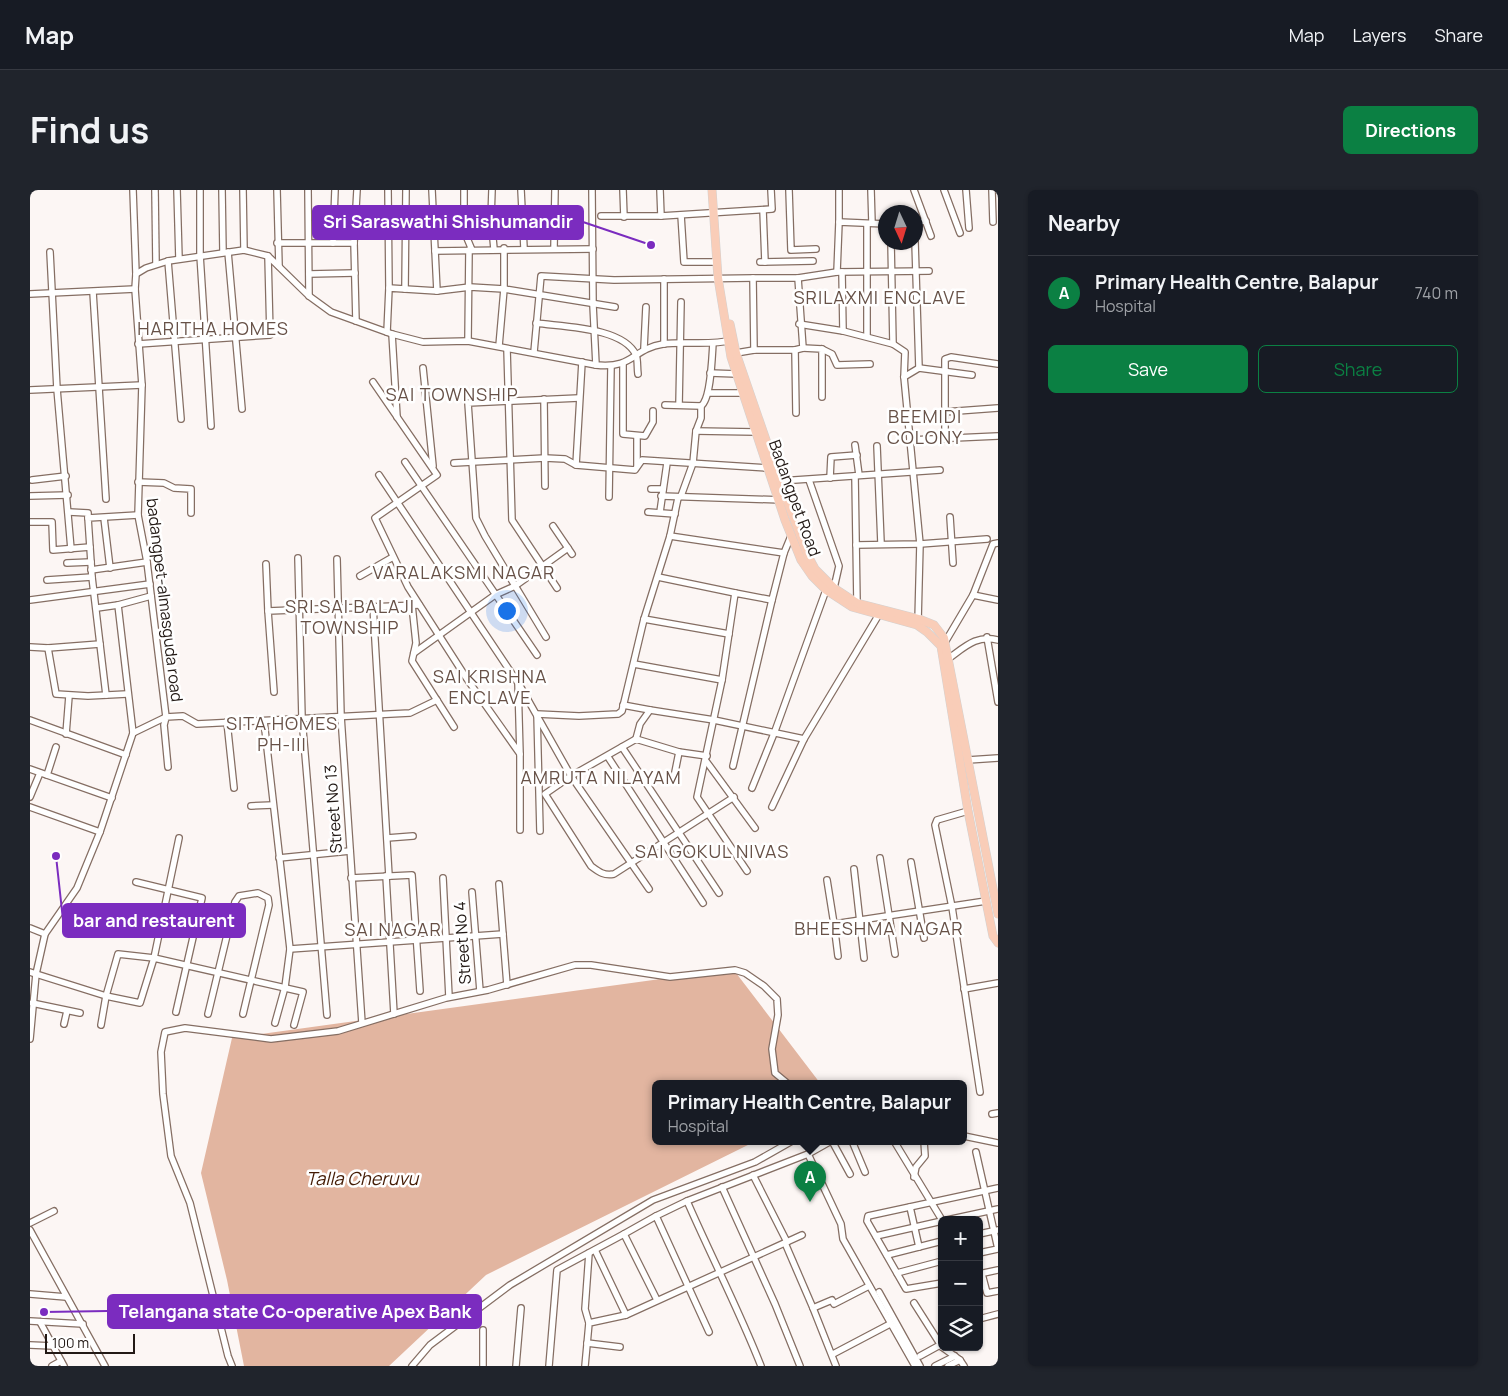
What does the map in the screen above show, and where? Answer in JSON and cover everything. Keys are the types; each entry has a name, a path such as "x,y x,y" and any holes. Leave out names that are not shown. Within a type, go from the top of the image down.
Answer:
{"main road":[{"name":"Badangpet Road","path":"713,190 720,278 736,374 767,468 808,556 830,589 857,602 934,626 941,632 995,880 998,914"},
{"name":"Badangpet Road","path":"715,213 716,262 720,278"},
{"name":"Badangpet Road","path":"730,341 736,353 780,481 782,500 791,536 805,567 852,607 878,616 918,622"},
{"name":"Badangpet Road","path":"947,660 968,810 993,936 998,943"},
{"path":"964,787 973,785"}],"street":[{"name":"badangpet-almasguda road","path":"133,190 135,289 142,385 138,515 147,562 166,717 133,734"},
{"path":"155,190 156,264"},
{"path":"177,190 179,259"},
{"path":"200,190 200,255 211,426"},
{"path":"222,190 226,252 242,409"},
{"path":"243,190 244,250"},
{"path":"277,190 279,266"},
{"path":"308,190 310,296"},
{"path":"333,243 335,190"},
{"path":"356,320 354,243 357,190"},
{"path":"388,190 389,333 398,417"},
{"path":"405,289 406,190"},
{"path":"432,190 437,290"},
{"path":"464,190 464,231 471,250 468,341"},
{"path":"492,190 491,218 494,248"},
{"path":"521,190 524,248"},
{"path":"554,248 555,190"},
{"path":"592,190 593,305 596,365"},
{"path":"623,190 624,217"},
{"path":"660,190 661,216"},
{"path":"601,216 661,216 772,209 770,190"},
{"path":"788,190 791,250 816,249"},
{"path":"839,190 839,272 843,331"},
{"path":"867,336 867,272 872,190"},
{"path":"914,190 931,236"},
{"path":"944,190 960,233"},
{"path":"966,190 969,228"},
{"path":"992,190 993,222"},
{"path":"763,210 762,262 813,262"},
{"path":"681,214 684,262 716,262"},
{"path":"840,222 878,224"},
{"path":"277,243 354,243"},
{"path":"435,251 494,248 593,248"},
{"path":"499,346 504,289 504,248"},
{"path":"136,274 156,264 168,261 244,250 268,256 310,296 331,312 389,333 423,342 468,341 596,365 611,366 623,364 637,356 644,348 664,344 730,341"},
{"path":"891,250 893,344"},
{"path":"915,250 920,368"},
{"path":"50,252 57,389 68,495 71,549"},
{"path":"138,344 270,335 268,256"},
{"path":"168,261 173,342 181,419"},
{"path":"534,352 541,276 594,279 798,278 839,272 891,273 929,271"},
{"path":"309,274 356,273"},
{"path":"753,278 754,350"},
{"path":"798,278 799,324 803,348"},
{"path":"664,279 664,344"},
{"path":"389,288 437,290 470,287 504,289 593,305 615,307"},
{"path":"30,294 135,289"},
{"path":"92,292 106,499"},
{"path":"679,405 681,302"},
{"path":"644,348 646,307"},
{"path":"536,323 614,335 630,346 637,356 638,374"},
{"path":"799,324 867,336 893,344 904,352 904,377 920,544 918,622"},
{"path":"665,405 700,406 704,404 708,393 713,343"},
{"path":"507,349 512,460 512,520 556,588"},
{"path":"736,353 754,350 822,349 832,354 836,365 870,364"},
{"path":"822,349 822,397"},
{"path":"795,350 796,413"},
{"path":"945,438 943,371 945,359 948,357 998,364"},
{"path":"576,465 582,362"},
{"path":"623,364 623,434 645,436 653,422 654,411"},
{"path":"609,497 611,366"},
{"path":"423,368 434,468"},
{"path":"904,377 920,368 972,375"},
{"path":"710,374 736,374"},
{"path":"373,382 437,473 436,477 375,518 416,605 520,754"},
{"path":"30,390 142,385"},
{"path":"708,393 743,393"},
{"path":"546,637 484,536 476,518 474,462 468,403 580,398"},
{"path":"544,399 545,486"},
{"path":"537,714 579,716 618,714 622,712 644,619 670,536 678,498 681,496 693,463 696,431 701,418 700,406"},
{"path":"944,412 998,408"},
{"path":"696,431 756,432"},
{"path":"637,465 638,436"},
{"path":"910,440 998,436"},
{"path":"855,445 857,455 857,602"},
{"path":"877,446 881,543"},
{"path":"830,478 831,457 857,455"},
{"path":"454,463 545,458 565,459 576,465 635,470 642,460 767,468"},
{"path":"405,462 420,487 466,549 494,595 537,655"},
{"path":"660,512 667,463"},
{"path":"780,481 940,470"},
{"path":"380,475 518,683 571,776 649,889"},
{"path":"32,480 66,476"},
{"path":"752,788 839,566 810,480"},
{"path":"138,482 164,483 174,488 191,489 191,513"},
{"path":"651,489 662,489"},
{"path":"30,496 68,495"},
{"path":"661,496 782,500"},
{"path":"69,512 88,513 92,573 106,695"},
{"path":"648,512 675,514"},
{"path":"88,518 138,515"},
{"path":"950,517 953,563"},
{"path":"104,518 110,568"},
{"path":"30,522 52,522 53,550 90,547"},
{"path":"553,526 572,554"},
{"path":"670,536 784,553"},
{"path":"733,766 744,726 772,600 784,553 791,536"},
{"path":"856,545 881,543 920,544 987,539"},
{"path":"944,644 973,595 993,544 998,543"},
{"path":"414,652 494,595 515,586 568,548"},
{"path":"360,576 393,557"},
{"path":"298,558 302,718 327,1014"},
{"name":"Street No 13","path":"337,559 341,716 362,1024"},
{"path":"67,563 91,562"},
{"path":"47,580 147,562"},
{"path":"266,564 274,692"},
{"path":"658,577 772,600"},
{"path":"30,600 150,584"},
{"path":"735,593 722,680 697,797 747,871"},
{"path":"973,595 998,600"},
{"path":"97,608 118,605 151,596"},
{"path":"30,1039 33,973 45,934 78,888 100,832 133,734 118,605"},
{"path":"268,611 416,605"},
{"path":"416,605 416,643 412,661 454,727"},
{"path":"373,606 387,838 394,1014"},
{"path":"772,807 804,739 878,616"},
{"path":"644,619 729,634"},
{"path":"947,660 967,644 986,637 998,640"},
{"path":"986,637 998,702"},
{"path":"30,647 48,648 100,644"},
{"path":"48,648 56,694 69,696 127,694"},
{"path":"634,664 722,680"},
{"path":"518,683 520,830"},
{"path":"66,734 69,696"},
{"path":"168,767 164,725 166,717 183,716 197,724 379,713 410,713 437,700"},
{"path":"623,705 775,731 804,739"},
{"path":"650,710 640,724 636,739 571,776 545,794 591,866 602,874 608,876 614,874 664,844 734,797"},
{"path":"537,714 540,831"},
{"path":"30,720 126,755"},
{"path":"264,721 290,949 285,987 275,1024"},
{"path":"227,722 234,788"},
{"path":"636,739 706,759 755,828"},
{"path":"47,775 56,747"},
{"path":"622,748 719,893"},
{"path":"674,777 679,752"},
{"path":"608,756 704,903"},
{"path":"968,760 998,758"},
{"path":"30,769 112,798"},
{"path":"30,797 40,773"},
{"path":"252,806 273,805"},
{"path":"30,814 33,808 100,832"},
{"path":"968,810 938,820 935,825 952,907 980,1092"},
{"path":"387,838 413,836"},
{"path":"33,973 106,996 140,1004 154,958 179,838"},
{"path":"279,858 350,852"},
{"path":"880,858 896,954"},
{"path":"911,862 924,938"},
{"path":"854,869 864,958"},
{"path":"351,878 412,875 420,991"},
{"path":"443,878 449,997"},
{"path":"827,880 838,956"},
{"path":"136,882 202,898 176,1012"},
{"path":"499,884 507,984"},
{"name":"Street No 4","path":"472,892 480,991"},
{"path":"208,1014 235,902 239,896 258,893 265,896 269,902 243,1014"},
{"path":"834,924 889,918 986,901"},
{"path":"123,916 159,927"},
{"path":"30,928 45,934"},
{"path":"290,949 503,934"},
{"path":"101,1025 106,996 118,954 154,958 303,992 294,1025"},
{"path":"232,1366 190,1203 171,1156 162,1061 165,1032 185,1028 284,1038 338,1031 449,997 480,991 575,965 591,965 670,977 735,970 746,973 777,999 778,1015 772,1049 774,1073 782,1080"},
{"path":"964,989 998,983"},
{"path":"32,1003 80,1013"},
{"path":"64,1024 67,1011"},
{"path":"967,1137 998,1142"},
{"path":"412,1366 430,1345 510,1285 653,1200 754,1162 785,1145"},
{"path":"549,1366 557,1270 686,1201 808,1154 825,1145"},
{"path":"834,1145 850,1174"},
{"path":"854,1145 865,1172"},
{"path":"896,1145 939,1216"},
{"path":"914,1177 916,1167 925,1156 924,1145"},
{"path":"976,1152 989,1211 996,1230 998,1249 983,1252"},
{"path":"808,1154 841,1224 843,1239 915,1366"},
{"path":"753,1175 786,1242 833,1354 836,1366"},
{"path":"722,1187 800,1366"},
{"path":"938,1284 906,1289 867,1222 868,1216 998,1188"},
{"path":"686,1201 718,1273 742,1318 761,1366"},
{"path":"910,1208 918,1246"},
{"path":"966,1216 998,1209"},
{"path":"30,1223 54,1211"},
{"path":"656,1216 709,1332"},
{"path":"876,1236 938,1221"},
{"path":"30,1230 66,1297 84,1324 105,1366"},
{"path":"983,1233 996,1230"},
{"path":"624,1234 657,1300"},
{"path":"589,1323 626,1315 802,1235"},
{"path":"887,1255 938,1242"},
{"path":"592,1252 626,1315"},
{"path":"585,1366 589,1323 585,1309 592,1252"},
{"path":"897,1273 938,1263"},
{"path":"983,1274 998,1270"},
{"path":"983,1281 987,1294 998,1291"},
{"path":"813,1308 832,1300 834,1304 869,1286"},
{"path":"879,1292 920,1366"},
{"path":"30,1294 66,1297"},
{"path":"914,1303 938,1341"},
{"path":"516,1366 521,1308"},
{"path":"983,1318 998,1314"},
{"path":"30,1321 84,1324"},
{"path":"40,1322 62,1364 52,1366"},
{"path":"833,1354 890,1324"},
{"path":"483,1330 483,1366"},
{"path":"587,1343 620,1347"},
{"path":"30,1345 53,1346"},
{"path":"920,1356 938,1347"},
{"path":"948,1351 964,1366"},
{"path":"935,1366 957,1358"},
{"path":"948,1366 957,1358"}],"water":[{"name":"Talla Cheruvu","path":"733,969 818,1080 652,1080 652,1145 748,1145 486,1275 389,1366 244,1366 227,1280 201,1173 232,1038"}],"place":[{"name":"Sri Saraswathi Shishumandir","path":"651,245"},
{"name":"bar and restaurent","path":"56,856"},
{"name":"Primary Health Centre, Balapur","path":"810,1202"},
{"name":"Telangana state Co-operative Apex Bank","path":"44,1312"}],"district":[{"name":"SRILAXMI ENCLAVE","path":"880,297"},
{"name":"HARITHA HOMES","path":"213,328"},
{"name":"SAI TOWNSHIP","path":"452,394"},
{"name":"BEEMIDI COLONY","path":"925,426"},
{"name":"VARALAKSMI NAGAR","path":"464,572"},
{"name":"SRI SAI BALAJI TOWNSHIP","path":"350,616"},
{"name":"SAI KRISHNA ENCLAVE","path":"490,686"},
{"name":"SITA HOMES PH-III","path":"282,733"},
{"name":"AMRUTA NILAYAM","path":"601,777"},
{"name":"SAI GOKUL NIVAS","path":"712,851"},
{"name":"BHEESHMA NAGAR","path":"879,928"},
{"name":"SAI NAGAR","path":"393,929"}]}
